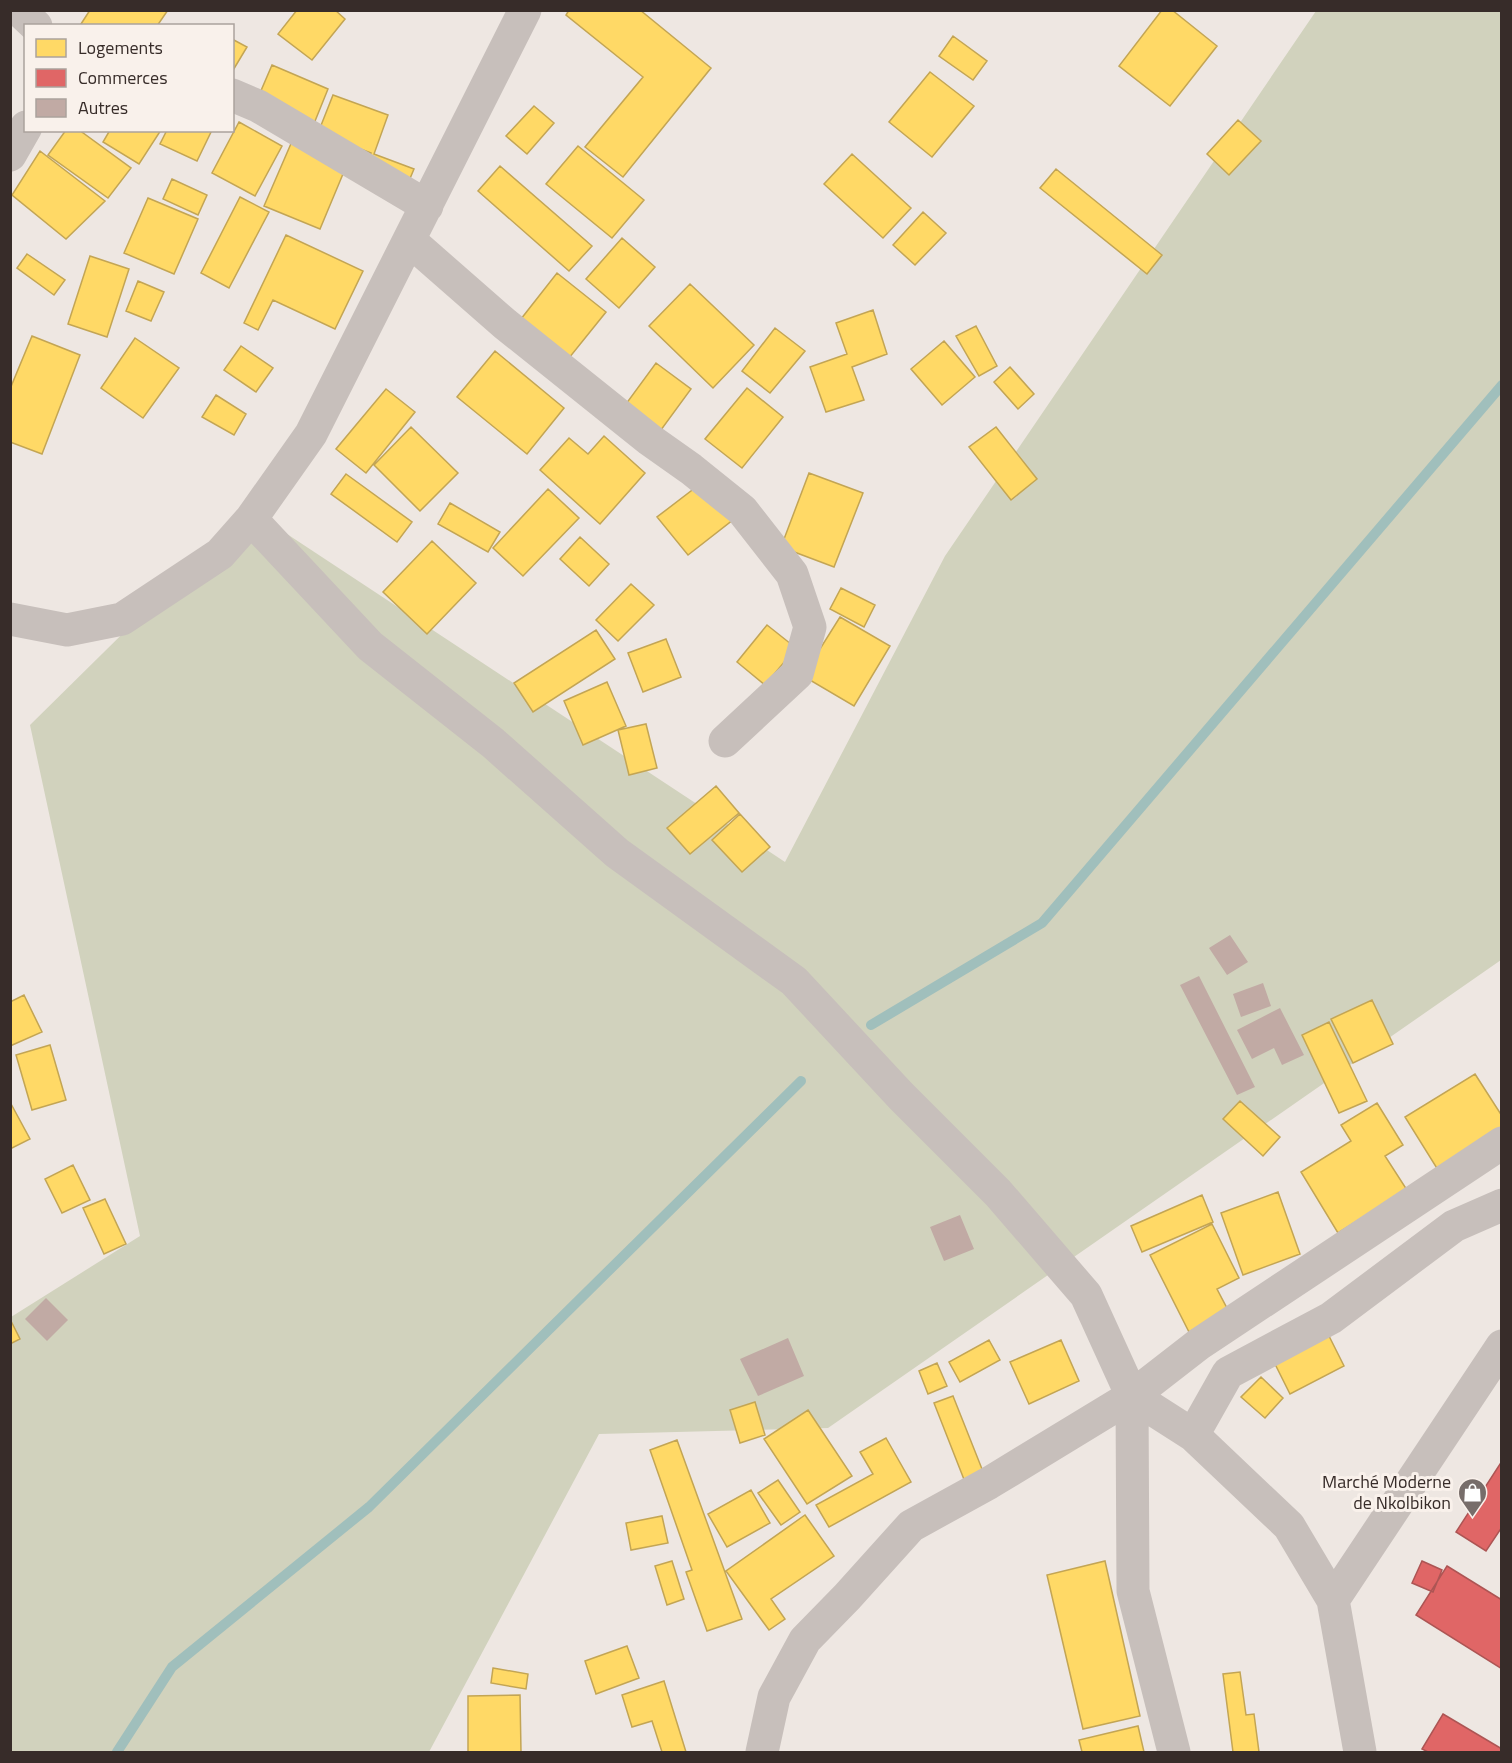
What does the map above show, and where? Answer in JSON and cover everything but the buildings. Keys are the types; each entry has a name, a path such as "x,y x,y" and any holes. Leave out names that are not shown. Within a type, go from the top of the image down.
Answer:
{"street":[{"path":"19,10 34,24"},
{"path":"10,619 67,630 122,619 220,554 251,519 311,434 525,10"},
{"path":"234,96 258,106 427,206"},
{"path":"10,154 24,130"},
{"path":"409,240 505,324 742,510 792,574 810,627 797,674 725,741"},
{"path":"251,519 370,646 493,743 617,853 794,981 901,1096 998,1193 1086,1295 1132,1396 1133,1591 1174,1752"},
{"path":"762,1752 774,1698 805,1640 911,1526 989,1484 1132,1396 1198,1344 1502,1143"},
{"path":"1193,1435 1227,1373 1331,1318 1454,1226 1502,1205"},
{"path":"1333,1600 1502,1346"},
{"path":"1132,1396 1193,1435 1288,1526 1333,1600 1360,1752"}],"green space":[{"path":"1316,11 1501,11 1501,960 828,1428 599,1434 429,1752 11,1752 11,1317 140,1236 30,725 249,509 785,862 945,556"}],"waterway":[{"path":"871,1025 1042,923 1502,385"},
{"path":"117,1752 172,1667 369,1507 801,1081"}],"place":[{"name":"Marché Moderne de Nkolbikon","path":"1472,1518"}]}
